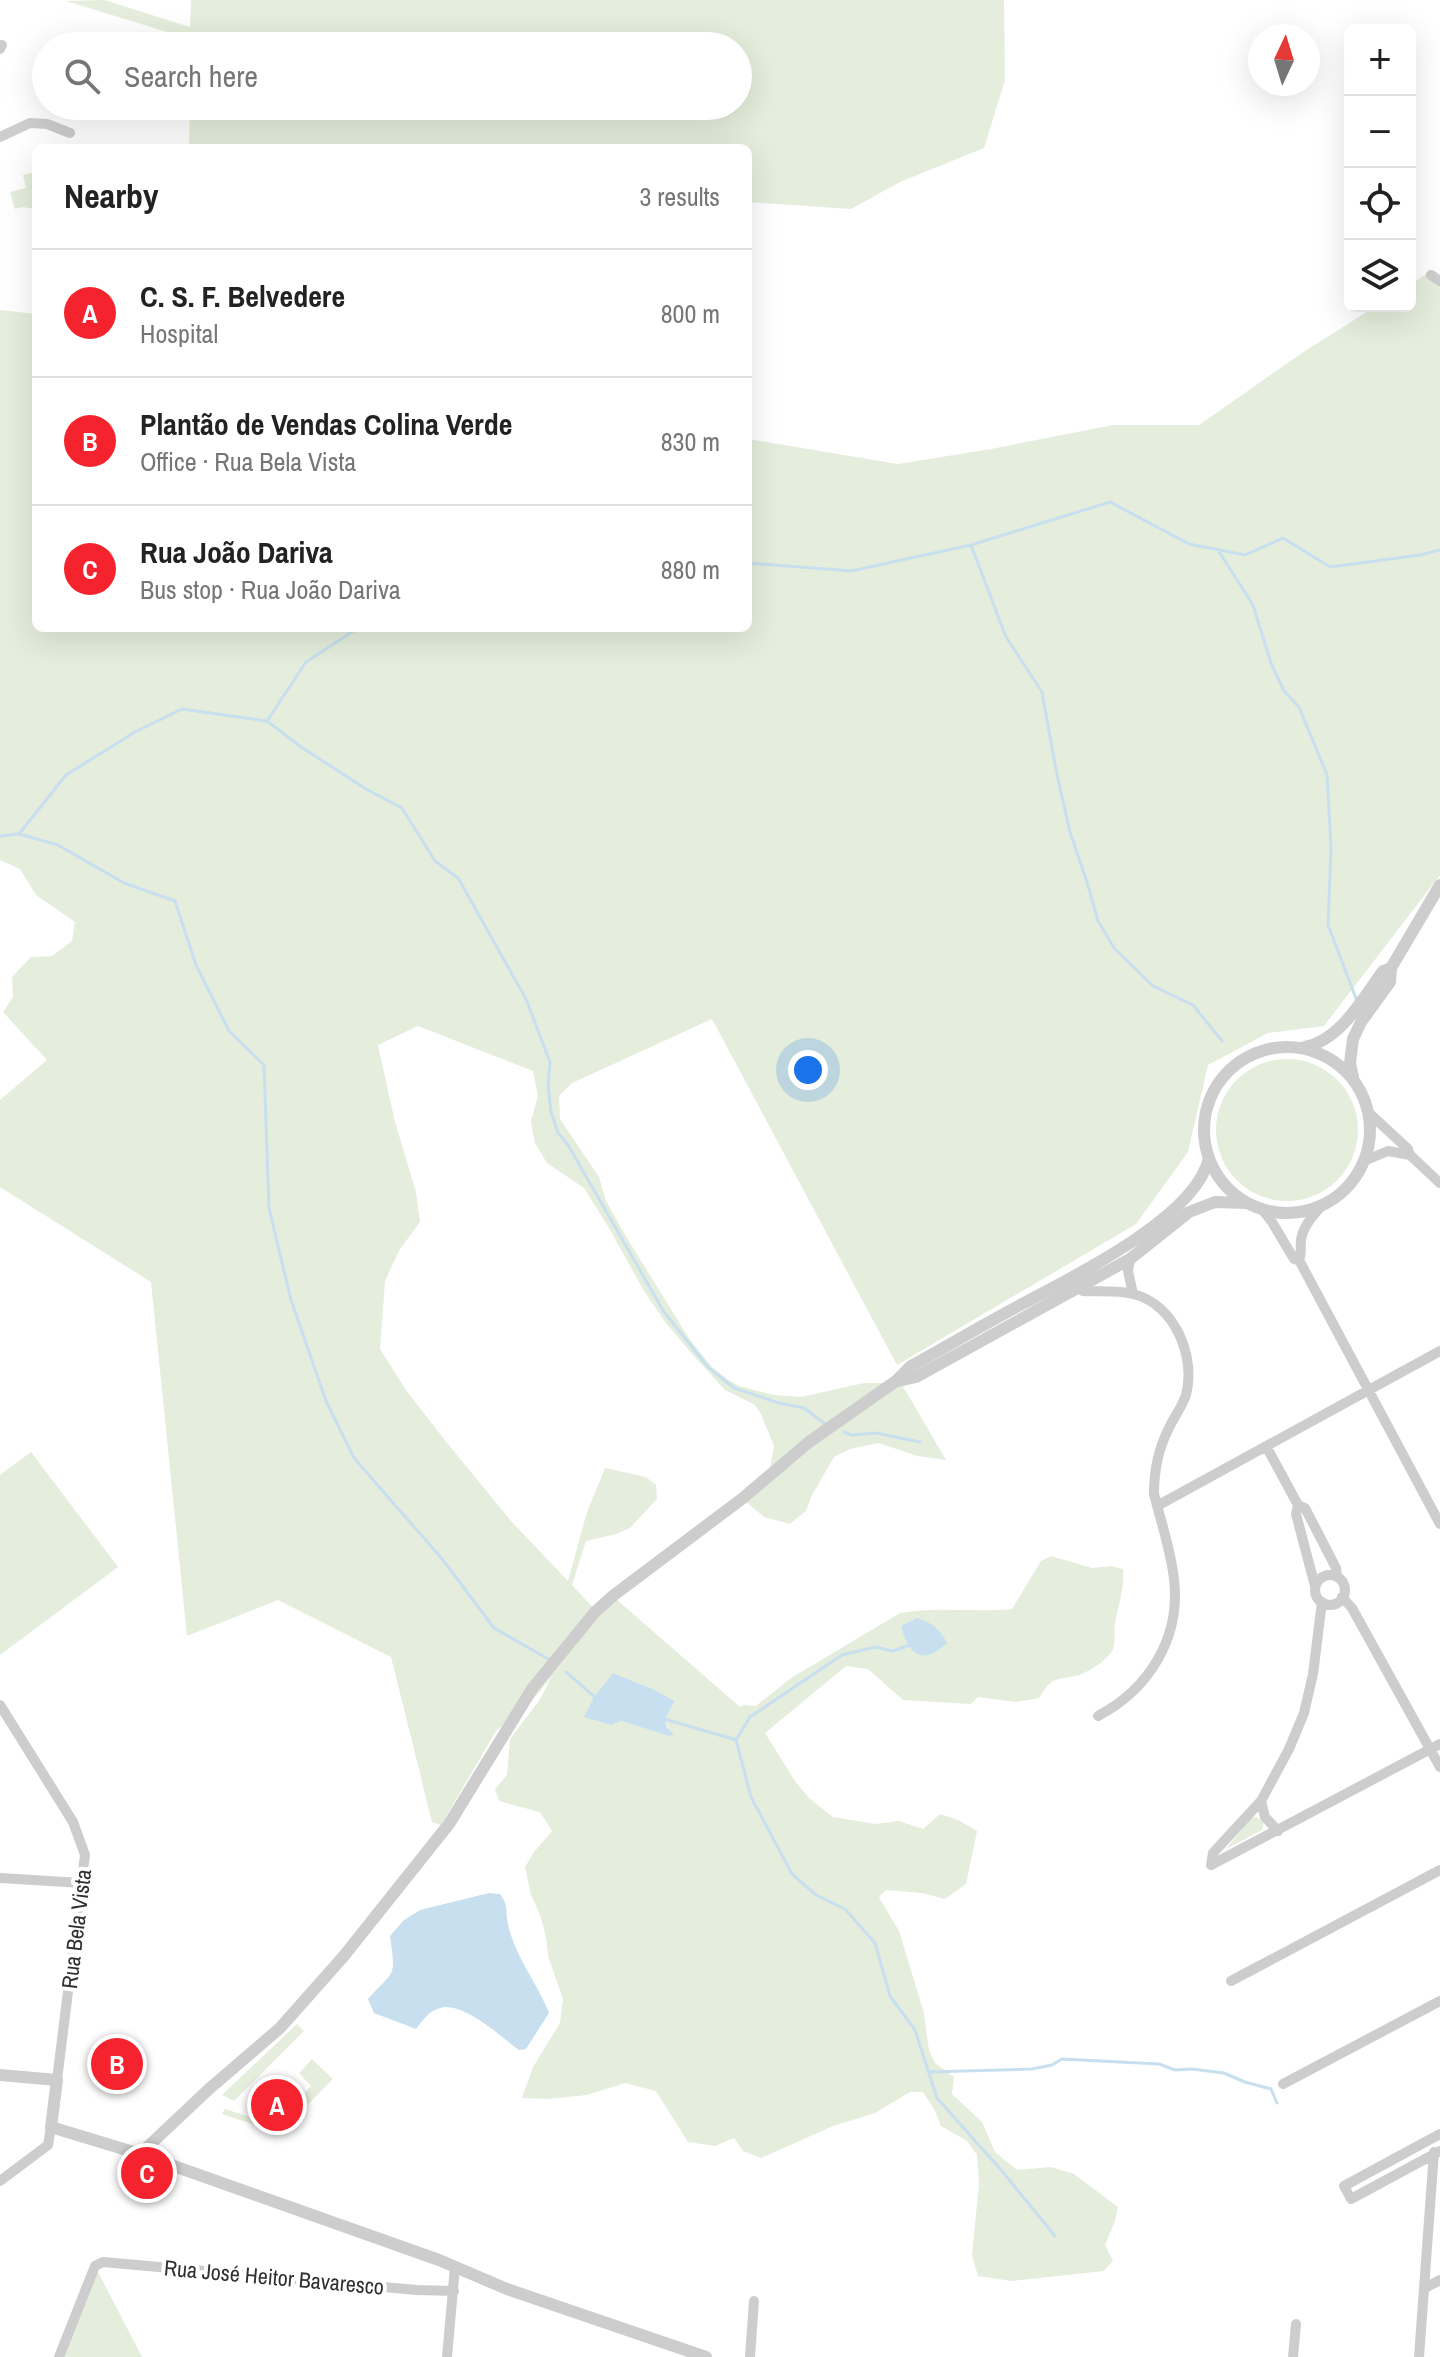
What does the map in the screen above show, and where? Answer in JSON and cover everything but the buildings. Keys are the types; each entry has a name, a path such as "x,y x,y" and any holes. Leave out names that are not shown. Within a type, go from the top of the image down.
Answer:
{"street":[{"path":"0,137 30,123 47,124 70,133"},
{"path":"1353,1079 1350,1063 1353,1039 1361,1022 1390,982 1391,968 1440,885"},
{"path":"1391,968 1383,971 1340,1027 1314,1045 1276,1047 1252,1054 1223,1077 1210,1098 1204,1122 1206,1146 1221,1180 1272,1222 1294,1259 1299,1260 1440,1524"},
{"path":"896,1381 916,1377 1079,1289 1130,1259 1181,1217 1197,1208 1225,1201 1273,1212 1298,1212 1333,1199 1352,1183 1364,1161 1370,1137 1369,1113 1360,1089 1345,1070 1325,1056 1301,1048"},
{"path":"1369,1113 1440,1183"},
{"path":"1364,1161 1388,1151 1410,1155"},
{"path":"140,2154 280,2028 343,1957 449,1824 532,1689 595,1612 743,1498 809,1442 896,1381 911,1366 1118,1252 1192,1193 1206,1171 1209,1158"},
{"path":"1299,1260 1304,1229 1322,1205"},
{"path":"1130,1259 1128,1271 1133,1294"},
{"path":"1079,1289 1133,1294 1152,1304 1169,1318 1184,1346 1188,1367 1185,1397 1167,1432 1158,1457 1154,1482 1154,1494 1174,1578 1175,1605 1170,1633 1159,1659 1143,1682 1122,1701 1098,1716"},
{"path":"1157,1506 1440,1351"},
{"path":"1266,1446 1298,1505 1305,1508 1345,1588 1342,1597 1335,1603 1322,1602 1316,1595 1296,1514 1298,1505"},
{"path":"1315,1586 1324,1576 1337,1577"},
{"path":"1342,1597 1352,1608 1436,1746 1440,1767"},
{"path":"1322,1602 1313,1674 1304,1713 1281,1767 1261,1801 1213,1853 1211,1865 1436,1746"},
{"name":"Rua Bela Vista","path":"0,1705 73,1822 85,1855 51,2127"},
{"path":"1261,1801 1265,1817 1278,1831"},
{"path":"1231,1981 1440,1870"},
{"path":"0,1878 82,1883"},
{"path":"1283,2084 1440,2001"},
{"path":"0,2075 57,2080"},
{"path":"0,2181 48,2145 51,2127 140,2154 455,2267 507,2289 706,2357"},
{"path":"1419,2357 1425,2288 1432,2262 1437,2153 1435,2137 1344,2186 1351,2199 1437,2153"},
{"name":"Rua José Heitor Bavaresco","path":"59,2357 95,2266 103,2262 454,2291"},
{"path":"447,2357 455,2267"},
{"path":"1425,2288 1440,2280"},
{"path":"750,2357 754,2301"},
{"path":"1293,2357 1296,2324"}],"green space":[{"path":"104,0 190,27 191,0 1004,0 1005,80 984,148 900,182 851,209 752,202 752,144 189,144 190,120 752,120 752,32 167,32 66,1"},
{"path":"32,173 32,208 15,209 10,192 26,188 23,175"},
{"path":"1426,274 1440,283 1440,875 1324,1026 1268,1033 1208,1065 1188,1152 1136,1224 897,1365 712,1019 572,1083 559,1096 560,1119 599,1177 606,1201 690,1340 712,1367 739,1386 774,1395 801,1397 864,1383 901,1383 946,1460 917,1456 879,1443 850,1449 834,1457 806,1511 790,1524 764,1517 745,1501 770,1468 774,1446 761,1414 755,1405 725,1390 693,1355 644,1291 584,1188 547,1163 535,1143 532,1129 531,1121 538,1096 533,1071 418,1026 378,1045 395,1122 416,1192 420,1222 400,1249 385,1281 380,1349 406,1390 447,1443 511,1521 568,1581 587,1512 605,1468 646,1477 656,1485 657,1499 630,1528 586,1541 572,1585 599,1614 616,1599 740,1707 756,1706 791,1678 900,1613 1012,1609 1041,1561 1051,1556 1092,1568 1111,1566 1123,1569 1111,1653 1098,1665 1079,1675 1051,1682 1039,1698 1016,1702 978,1697 971,1704 903,1700 868,1669 846,1666 765,1733 795,1781 809,1798 833,1817 875,1824 899,1821 923,1829 940,1814 977,1831 966,1884 945,1899 922,1893 886,1890 879,1897 899,1931 924,2013 929,2051 935,2063 954,2077 952,2094 982,2122 995,2152 1017,2170 1051,2167 1074,2174 1118,2207 1105,2245 1113,2261 1104,2271 1012,2281 978,2276 972,2255 979,2183 977,2155 967,2141 941,2126 923,2092 910,2092 875,2113 833,2126 761,2158 743,2151 734,2138 715,2146 688,2142 656,2091 625,2083 587,2095 522,2098 533,2067 560,2023 563,1999 548,1956 546,1937 525,1867 552,1831 540,1812 499,1801 495,1789 507,1775 510,1739 541,1698 551,1677 537,1695 496,1731 441,1825 432,1822 391,1657 278,1600 187,1636 151,1282 0,1187 0,1100 47,1060 3,1012 13,997 12,977 31,957 52,956 72,941 75,922 36,895 20,869 0,860 0,310 32,314 32,632 752,632 752,440 898,464 1113,425 1199,425 1367,312 1416,312 1416,281","holes":["613,1673 675,1701 665,1719 670,1735 620,1721 594,1697"]},
{"path":"1287,1059 1314,1065 1337,1080 1352,1103 1358,1130 1352,1157 1337,1180 1314,1195 1287,1201 1260,1195 1237,1180 1222,1157 1216,1130 1222,1103 1237,1080 1260,1065"},
{"path":"31,1452 118,1567 0,1655 0,1475"},
{"path":"1257,1817 1264,1822 1262,1830 1226,1849 1251,1818"},
{"path":"297,2024 304,2031 234,2101 222,2095"},
{"path":"312,2059 333,2079 280,2133 222,2114 225,2109 270,2123 301,2091 304,2094 311,2086 299,2073"},
{"path":"95,2266 142,2357 59,2357"}],"water":[{"path":"917,1618 935,1627 947,1643 930,1654 918,1654 912,1650 901,1626"},
{"path":"613,1673 675,1701 665,1719 667,1728 674,1734 670,1736 621,1721 611,1725 584,1717 594,1697"},
{"path":"489,1893 500,1894 505,1902 511,1936 549,2013 526,2049 519,2050 470,2015 449,2007 433,2011 416,2029 374,2013 368,1999 391,1972 390,1936 404,1920 420,1910"}],"waterway":[{"path":"752,563 851,571 971,545 1110,502 1189,544 1245,555 1283,538 1330,567 1440,550"},
{"path":"971,545 1006,637 1042,692 1070,832 1098,921 1114,948 1153,986 1193,1005 1222,1041"},
{"path":"1218,550 1253,605 1271,663 1284,691 1299,707 1327,775 1331,848 1328,925 1357,1001"},
{"path":"0,836 19,834 66,775 135,732 182,709 267,721 306,662 352,632"},
{"path":"267,721 366,789 402,808 435,861 458,878 526,999 550,1062 548,1085 551,1112 558,1133 568,1145 664,1312 708,1367 734,1388 804,1408 825,1424"},
{"path":"19,834 58,845 124,883 175,901 196,965 229,1031 264,1065 269,1208 291,1300 326,1401 354,1458 443,1560 494,1628 550,1660"},
{"path":"844,1432 851,1435 876,1433 920,1442"},
{"path":"736,1740 750,1717 842,1655 875,1647 893,1651 910,1645"},
{"path":"566,1672 596,1698"},
{"path":"661,1718 736,1740 751,1797 792,1874 816,1895 845,1909 875,1943 890,1996 915,2030 937,2098 1055,2236"},
{"path":"929,2072 1032,2069 1052,2065 1062,2059 1159,2064 1175,2070 1224,2073 1271,2089 1277,2103"}],"place":[{"name":"Plantão de Vendas Colina Verde","path":"117,2064"},
{"name":"C. S. F. Belvedere","path":"277,2105"},
{"name":"Rua João Dariva","path":"147,2173"}]}
